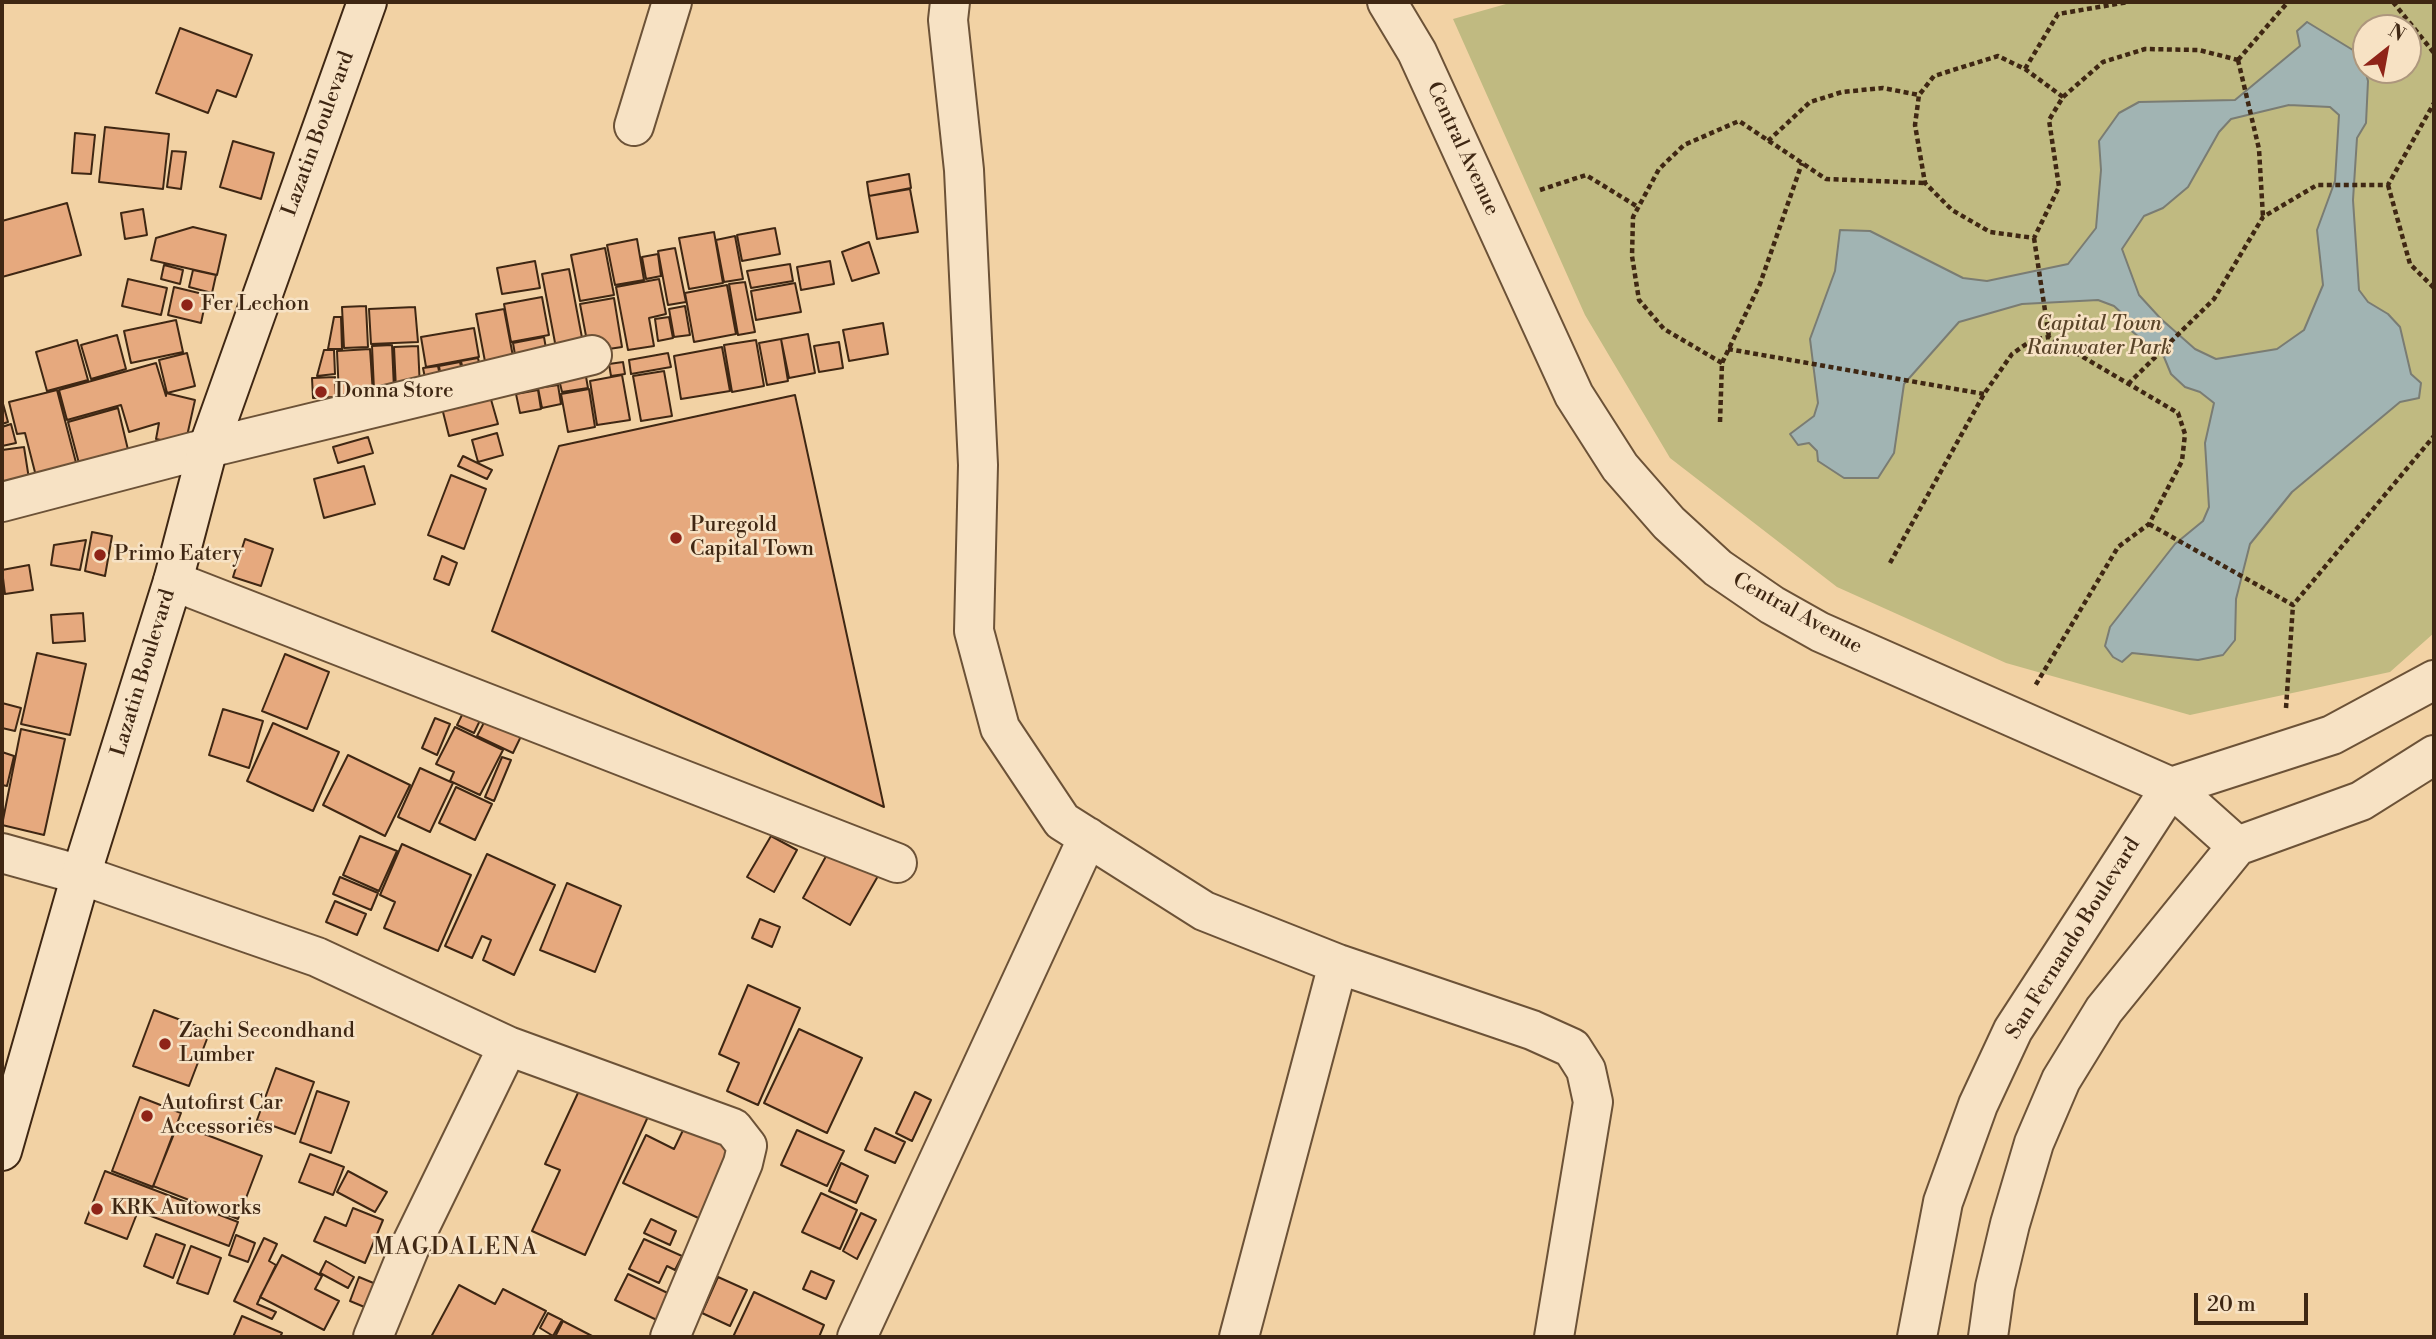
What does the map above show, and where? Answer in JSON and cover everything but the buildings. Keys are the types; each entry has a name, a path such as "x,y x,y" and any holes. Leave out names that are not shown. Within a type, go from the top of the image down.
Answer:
{"street":[{"name":"Lazatin Boulevard","path":"2,1151 81,875 173,581 208,448 368,2"},
{"path":"634,126 672,2"},
{"path":"950,2 948,20 964,170 978,465 974,631 1000,728 1062,821 1204,911 1338,964 1532,1030 1572,1048 1586,1070 1593,1102 1554,1337"},
{"name":"Central Avenue","path":"1387,2 1417,52 1574,395 1620,467 1669,523 1718,569 1772,605 1821,632 2171,787 2237,846"},
{"path":"2,502 208,448 592,355"},
{"path":"173,581 897,863"},
{"path":"2171,787 2332,735 2434,680"},
{"path":"1988,1337 1995,1287 2034,1143 2061,1080 2104,1010 2237,846 2361,801 2434,755"},
{"name":"San Fernando Boulevard","path":"1917,1337 1943,1202 1984,1092 2013,1030 2171,787"},
{"path":"857,1337 1088,837"},
{"path":"2,853 81,875 317,957 508,1045 733,1128 747,1146 743,1163 670,1337"},
{"path":"1239,1337 1338,964"},
{"path":"373,1337 409,1248 508,1045"}],"path":[{"path":"2025,69 2058,14 2129,2"},
{"path":"2238,60 2288,2"},
{"path":"2393,2 2434,53"},
{"path":"2049,337 2034,238 2059,187 2049,120 2063,97 2103,62 2145,49 2199,50 2238,60"},
{"path":"2034,238 1990,232 1952,210 1925,183 1915,125 1919,95 1934,76 1998,56 2025,69 2063,97"},
{"path":"2238,60 2259,149 2263,217"},
{"path":"1769,141 1810,102 1842,92 1883,88 1919,95"},
{"path":"2434,103 2388,185 2410,264 2434,288"},
{"path":"1721,363 1664,329 1639,300 1632,256 1633,217 1659,169 1684,145 1739,121 1826,179 1925,183"},
{"path":"1720,422 1721,363 1760,284 1802,163"},
{"path":"1540,190 1586,175 1638,207"},
{"path":"2128,384 2214,299 2263,217 2317,185 2388,185"},
{"path":"1890,563 1984,394 2012,354 2032,340 2049,337 2178,413 2185,434 2182,461 2149,524 2118,547 2034,688"},
{"path":"1728,349 1984,394"},
{"path":"2286,711 2293,604 2434,436"},
{"path":"2149,524 2293,604"}],"green space":[{"name":"Capital Town Rainwater Park","path":"1513,2 2434,2 2434,633 2390,672 2190,715 2006,663 1837,587 1670,458 1585,315 1453,19"}],"shaded area":[{"path":"2307,22 2352,50 2352,84 2368,84 2366,123 2357,138 2353,200 2359,290 2368,302 2388,314 2400,327 2411,374 2421,383 2419,398 2400,402 2292,492 2250,544 2236,599 2235,640 2223,655 2198,660 2132,653 2122,662 2113,657 2105,646 2110,627 2175,544 2203,521 2209,507 2205,443 2214,403 2200,392 2185,387 2171,374 2164,357 2129,329 2125,316 2114,306 2098,300 2022,304 1959,322 1904,384 1894,453 1878,478 1844,478 1818,461 1817,451 1809,443 1798,445 1790,434 1814,416 1818,403 1810,339 1835,271 1840,230 1870,231 1963,278 1987,281 2068,264 2096,228 2101,170 2099,141 2119,113 2139,102 2235,100 2300,46 2297,31","holes":["2289,105 2330,107 2339,115 2335,181 2317,230 2323,285 2304,330 2277,349 2216,359 2195,349 2139,295 2122,249 2144,216 2163,208 2188,187 2219,132 2231,119"]}],"place":[{"name":"Fer Lechon","path":"187,305"},
{"name":"Donna Store","path":"321,392"},
{"name":"Puregold Capital Town","path":"676,538"},
{"name":"Primo Eatery","path":"100,555"},
{"name":"Zachi Secondhand Lumber","path":"165,1044"},
{"name":"Autofirst Car Accessories","path":"147,1116"},
{"name":"KRK Autoworks","path":"97,1209"}],"district":[{"name":"MAGDALENA","path":"456,1248"}]}
